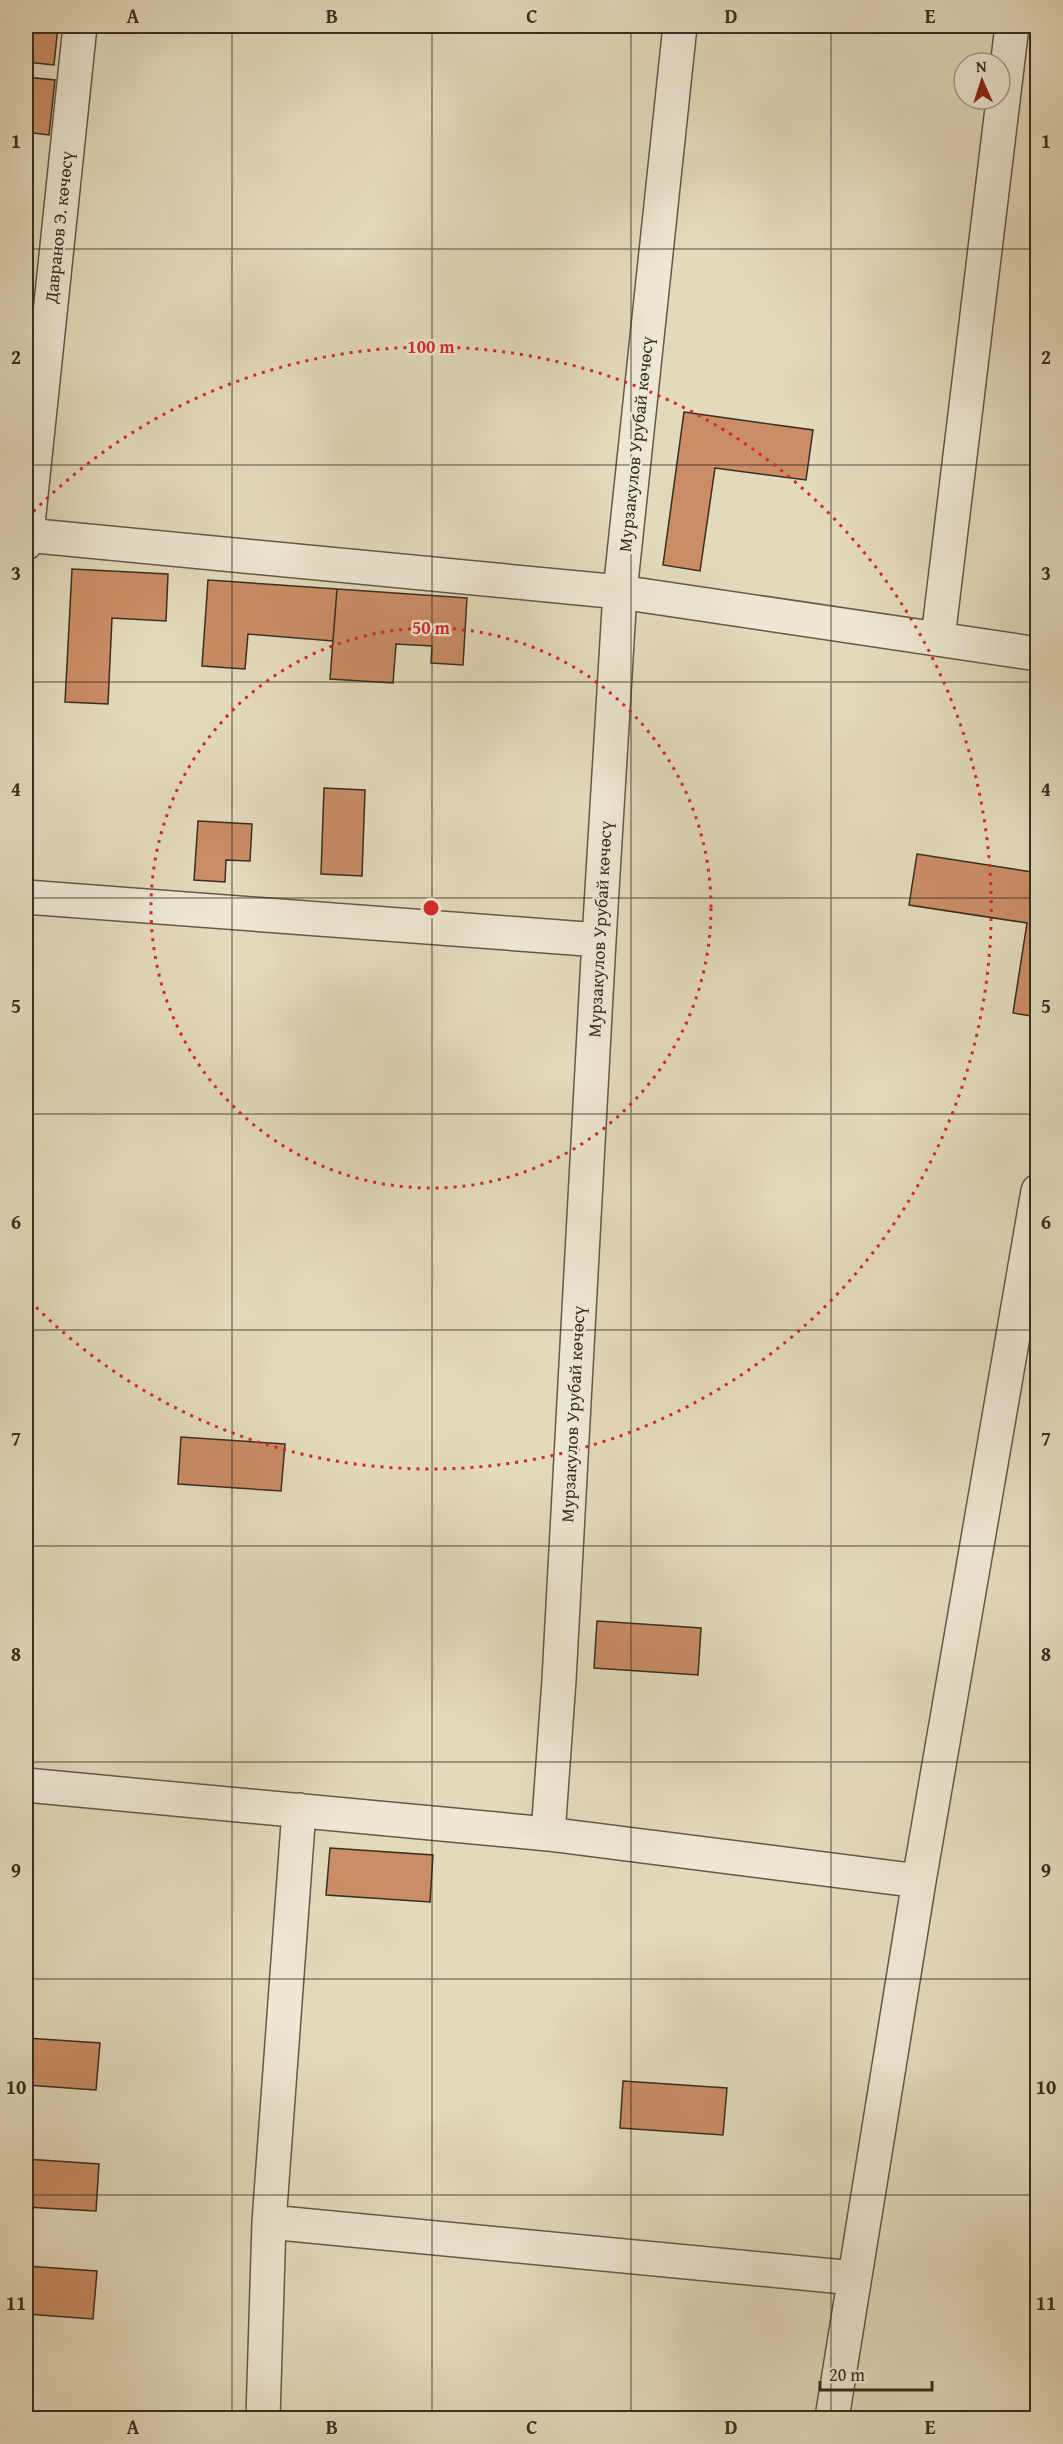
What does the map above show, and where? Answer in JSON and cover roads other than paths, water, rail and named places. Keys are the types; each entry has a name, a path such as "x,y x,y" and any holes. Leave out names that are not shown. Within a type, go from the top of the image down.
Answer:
{"street":[{"name":"Давранов Э. көчөсү","path":"26,543 80,26"},
{"name":"Мурзакулов Урубай көчөсү","path":"548,1834 560,1668 620,592 680,26"},
{"path":"938,638 1012,26"},
{"path":"26,535 620,592 1038,654"},
{"path":"26,897 599,940"},
{"path":"832,2418 919,1881 1038,1191"},
{"path":"26,1785 548,1834 919,1881"},
{"path":"263,2418 269,2222 299,1810"},
{"path":"269,2222 854,2278"}]}
